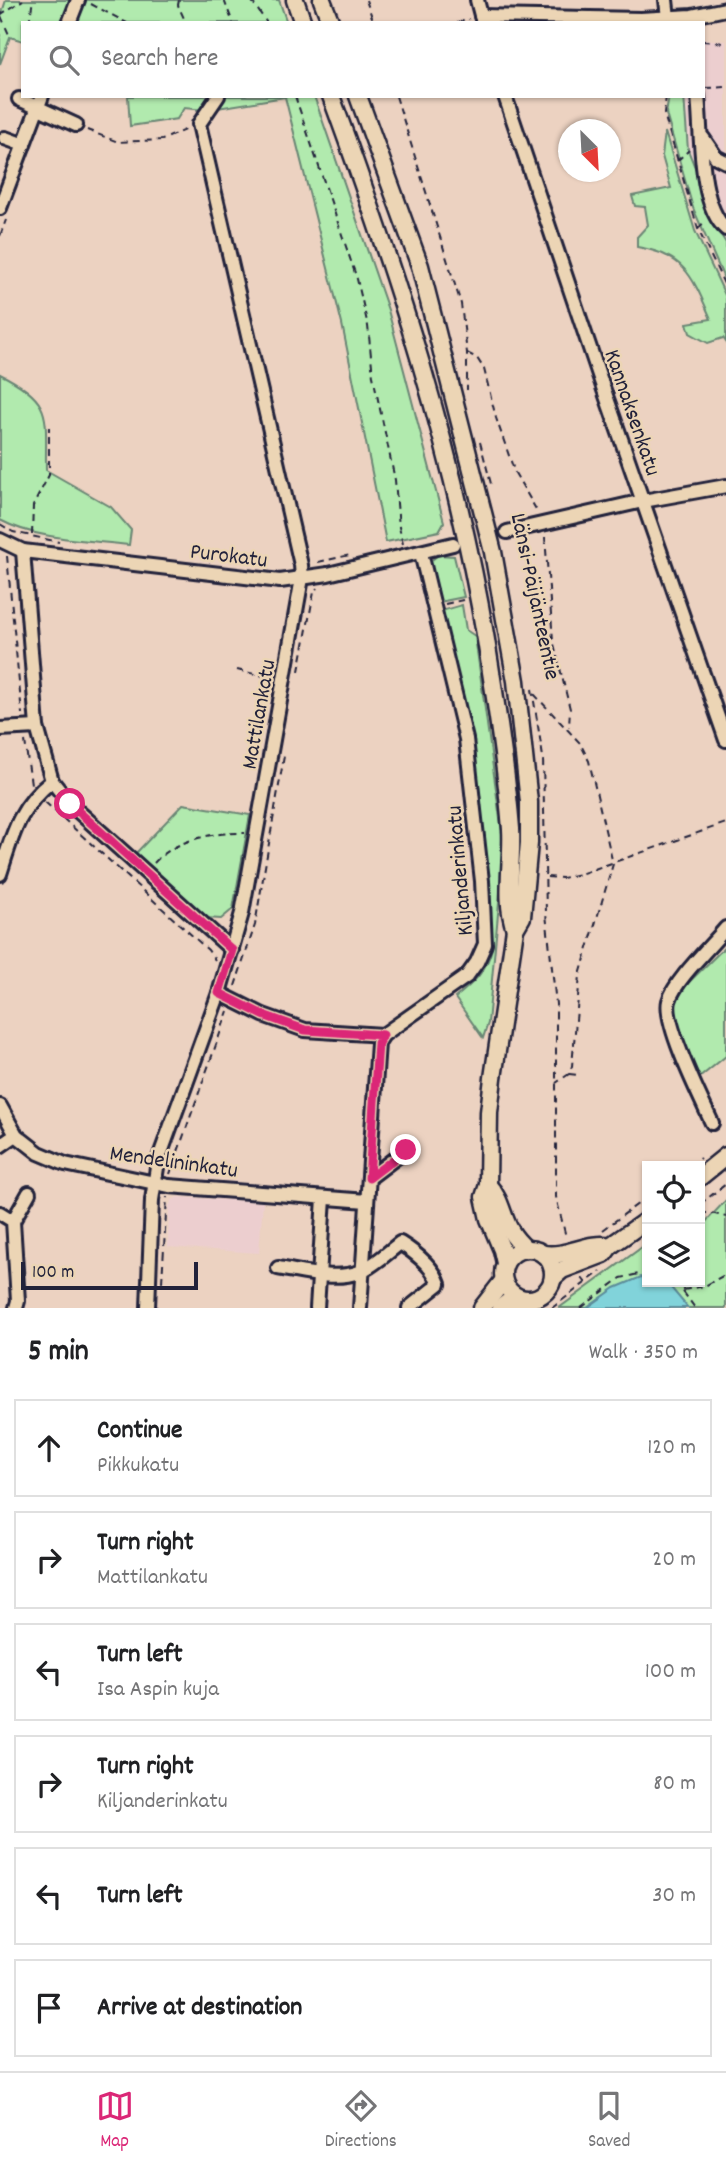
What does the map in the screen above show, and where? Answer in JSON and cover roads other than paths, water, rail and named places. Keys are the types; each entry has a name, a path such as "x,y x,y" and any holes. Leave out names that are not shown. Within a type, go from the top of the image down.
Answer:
{"main road":[{"path":"295,0 302,21"},
{"path":"322,0 330,21"},
{"name":"Länsi-Päijänteentie","path":"332,98 404,305 463,516 499,717 517,899 522,917 515,929 489,1112 488,1185 484,1197 505,1263"},
{"name":"Länsi-Päijänteentie","path":"360,98 420,266 493,552 516,681 529,802 529,843 517,899"},
{"path":"705,1173 726,1156"},
{"name":"Länsi-Päijänteentie","path":"488,1185 496,1194 507,1228 526,1249"},
{"path":"503,1281 513,1295 530,1300 546,1293 554,1277 562,1270 604,1254 610,1245 642,1223"},
{"path":"482,1308 503,1281 505,1263 510,1256 526,1249 555,1256 600,1244 610,1245"},
{"path":"543,1254 553,1268 554,1277"},
{"path":"501,1308 521,1299"}],"street":[{"path":"477,0 482,19 693,19 726,9"},
{"path":"666,0 668,18"},
{"path":"70,21 83,1"},
{"name":"Mattilankatu","path":"148,1308 154,1182 158,1161 219,993 243,913 302,572 200,124 217,98"},
{"name":"Kannaksenkatu","path":"506,98 726,740"},
{"path":"698,98 706,188 712,212 726,229"},
{"path":"19,99 40,101 76,125"},
{"path":"0,208 40,101"},
{"path":"702,137 716,157 726,162"},
{"path":"5,138 23,145"},
{"path":"507,532 643,501 726,486"},
{"name":"Purokatu","path":"4,542 23,551 281,581 302,572 421,553 453,544"},
{"path":"23,551 37,727 52,780 70,804 232,950"},
{"name":"Kiljanderinkatu","path":"383,1035 467,976 485,944 482,881 466,739 421,553"},
{"path":"0,729 37,727"},
{"path":"0,874 24,808 36,793 52,780"},
{"path":"712,1123 673,1030 668,1003 675,987 726,928"},
{"path":"219,993 263,1015 305,1030 383,1035 378,1043 360,1308"},
{"name":"Mendelininkatu","path":"0,1107 16,1135 39,1153 65,1164 169,1186 367,1202"},
{"path":"0,1146 16,1135"},
{"path":"369,1178 406,1150"},
{"path":"16,1308 18,1300 13,1221 29,1193"},
{"path":"317,1308 324,1198"},
{"path":"0,1213 13,1221"},
{"path":"278,1268 332,1276 362,1271 400,1244 416,1253 436,1276 439,1284 409,1308"}],"water":[{"path":"641,1277 642,1287 670,1287 688,1308 587,1308 615,1288"}],"tunnel":[{"path":"461,543 507,532"}]}
